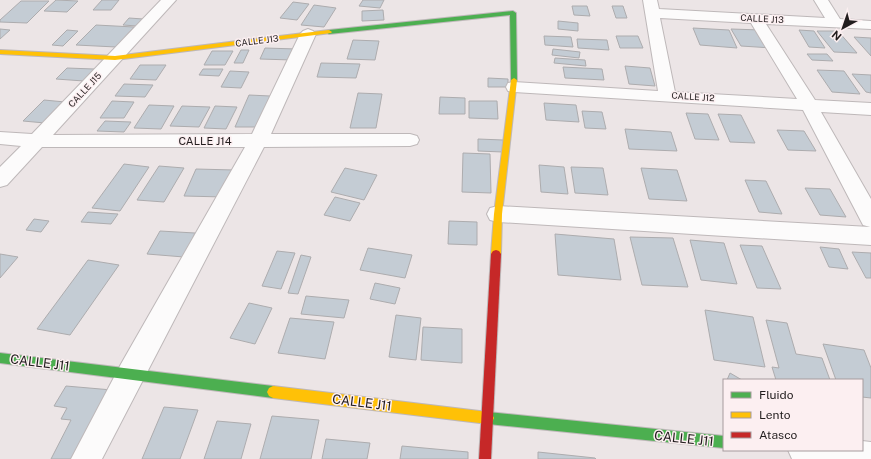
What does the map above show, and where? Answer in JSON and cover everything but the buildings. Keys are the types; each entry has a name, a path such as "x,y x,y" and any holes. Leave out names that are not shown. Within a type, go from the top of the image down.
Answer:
{"street":[{"name":"CALLE J15","path":"0,180 169,0"},
{"path":"821,0 835,22"},
{"name":"CALLE J13","path":"651,7 755,18 871,24"},
{"path":"651,7 667,95"},
{"name":"CALLE J13","path":"0,52 115,58 308,34 513,13 514,87"},
{"path":"755,18 809,105 871,219"},
{"path":"86,459 131,373 258,141 308,34"},
{"path":"485,459 498,214 514,87"},
{"name":"CALLE J12","path":"514,87 667,95 871,109"},
{"name":"CALLE J14","path":"0,138 37,142 410,140"},
{"path":"498,214 871,236"},
{"name":"CALLE J11","path":"0,358 488,418 723,442"},
{"path":"813,451 871,457"}],"traffic: fast":[{"path":"329,32 513,13 514,80"},
{"path":"0,358 273,392"},
{"path":"488,418 723,442"}],"traffic: slow":[{"path":"0,52 115,58 329,32"},
{"path":"496,254 498,214 514,80"},
{"path":"273,392 488,418"}],"traffic: jam":[{"path":"485,459 496,254"}]}
